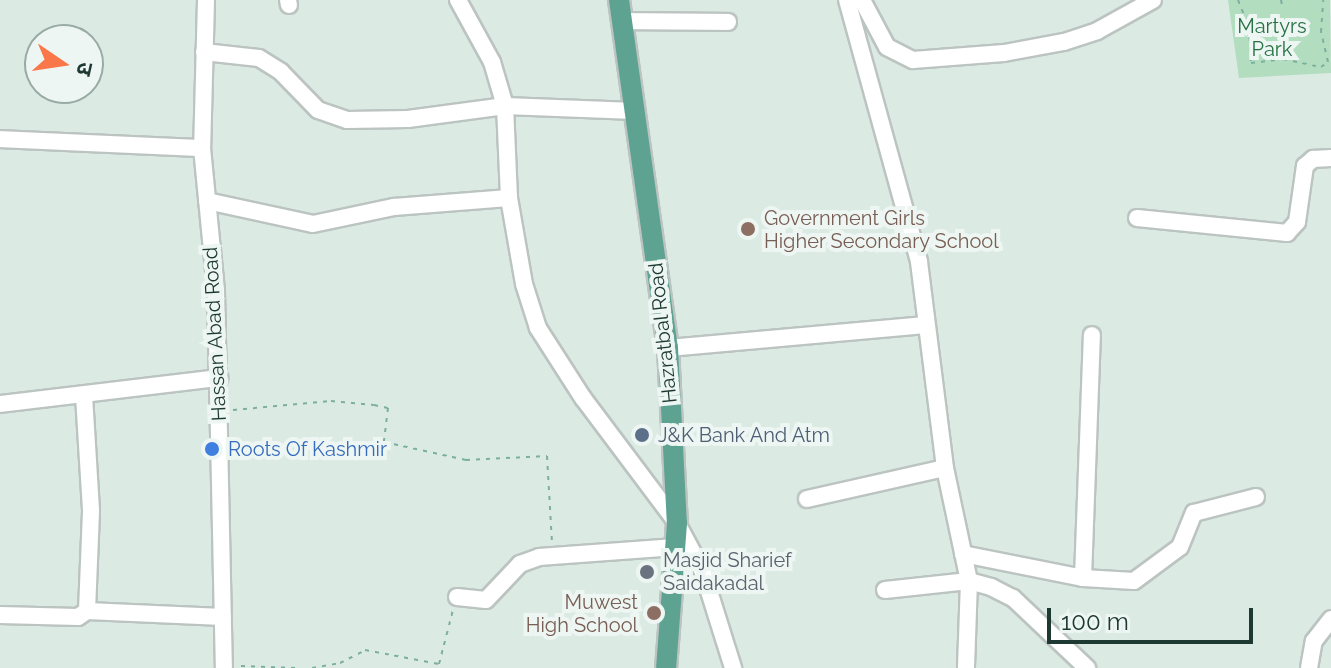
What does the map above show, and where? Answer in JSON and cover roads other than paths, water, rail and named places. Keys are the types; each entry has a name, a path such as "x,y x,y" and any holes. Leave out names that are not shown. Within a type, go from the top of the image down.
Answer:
{"main road":[{"name":"Hazratbal Road","path":"619,0 668,348 677,523 666,668"}],"street":[{"name":"Hassan Abad Road","path":"206,0 202,148 219,378 224,667"},
{"path":"458,0 492,62 505,106 509,198 524,284 538,328 583,398 677,523 703,572 733,668"},
{"path":"847,0 901,185 926,325 945,468 969,581 966,668"},
{"path":"862,0 887,47 913,60 1004,53 1064,42 1097,31 1153,0"},
{"path":"622,21 728,22"},
{"path":"204,52 259,58 281,72 318,110 339,118 408,119 505,106 635,111"},
{"path":"0,139 202,148"},
{"path":"1137,218 1287,233 1297,222 1305,166 1313,159 1331,158"},
{"path":"207,201 313,224 394,207 509,198"},
{"path":"668,348 926,325"},
{"path":"1083,578 1092,335"},
{"path":"0,404 84,397 219,378"},
{"path":"84,397 91,510 87,611"},
{"path":"807,499 945,468"},
{"path":"963,554 1083,578 1139,579 1180,547 1194,513 1256,497"},
{"path":"457,597 486,600 520,564 553,556 676,547"},
{"path":"885,590 969,581 1013,598 1087,668"},
{"path":"0,615 78,617 87,611 223,617"},
{"path":"1309,668 1314,641 1331,619"}],"place":[{"name":"Government Girls Higher Secondary School","path":"748,229"},
{"name":"J&K Bank And Atm","path":"642,435"},
{"name":"Roots Of Kashmir","path":"212,449"},
{"name":"Masjid Sharief Saidakadal","path":"647,572"},
{"name":"Muwest High School","path":"654,613"}],"park label":[{"name":"Martyrs Park","path":"1272,38"}]}
